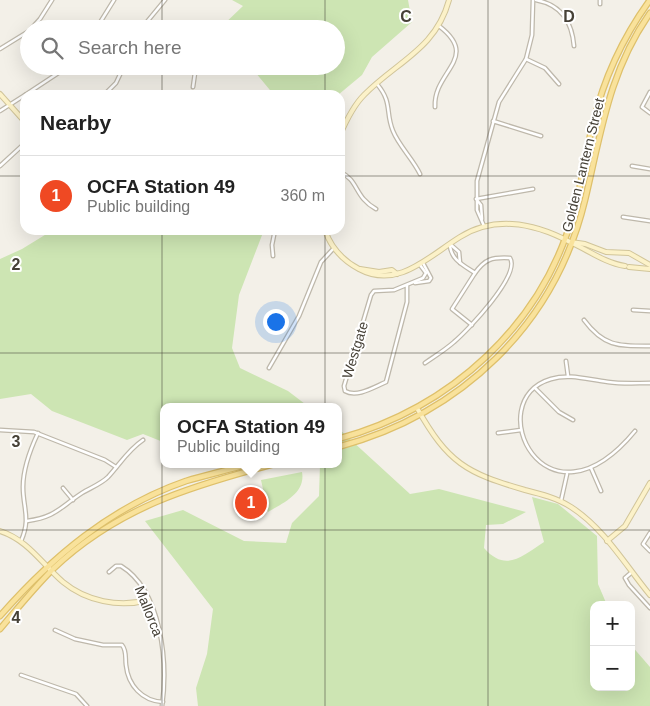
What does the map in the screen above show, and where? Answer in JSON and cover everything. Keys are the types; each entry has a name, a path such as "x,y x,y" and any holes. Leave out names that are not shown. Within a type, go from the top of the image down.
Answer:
{"main road":[{"name":"Golden Lantern Street","path":"342,438 376,427 417,408 462,379 502,341 541,288 564,240 575,205 593,122 607,78 627,36 650,0"},
{"name":"Golden Lantern Street","path":"342,446 386,432 422,416 476,377 512,341 546,297 571,242 585,201 600,126 611,91 624,59 650,13"},
{"path":"0,616 47,566 90,530 133,505 188,481 235,468"},
{"path":"0,629 52,570 89,539 144,506 187,489 260,468"}],"street":[{"path":"39,20 52,0"},
{"path":"102,20 114,0"},
{"path":"149,20 166,0"},
{"path":"345,125 355,106 377,84 420,49 439,26 449,0"},
{"path":"484,226 481,205 476,199 477,181 499,102 526,59 532,35 535,0 558,8 567,18 573,33 574,46"},
{"path":"435,107 436,94 454,63 457,52 454,40 439,26"},
{"path":"0,49 20,36"},
{"path":"526,59 545,68 559,84"},
{"path":"33,90 55,75"},
{"path":"109,90 120,75"},
{"path":"193,87 195,75"},
{"path":"377,84 388,102 393,132 412,158 420,174"},
{"path":"650,92 642,107 650,113"},
{"path":"0,94 20,116"},
{"path":"0,111 20,98"},
{"path":"493,121 541,136"},
{"path":"0,166 20,148"},
{"path":"632,166 650,169"},
{"path":"345,174 352,178 364,203 376,209"},
{"path":"476,199 533,189"},
{"path":"623,217 650,221"},
{"path":"328,235 334,248 352,266 360,270 379,272 392,270 397,274 422,264 450,244 484,226 518,225 571,242 586,244 606,252 629,253 650,265"},
{"path":"273,256 272,244 274,235"},
{"path":"571,242 607,261 627,267 650,269"},
{"path":"450,244 458,251 460,263"},
{"path":"450,244 455,259 474,273"},
{"path":"269,368 299,316 320,262 334,248"},
{"path":"455,259 460,256"},
{"path":"425,362 448,347 472,325 502,286 512,266 511,259 491,258 482,263 452,309 472,325"},
{"path":"414,283 423,278 426,273 422,264"},
{"name":"Westgate","path":"407,286 408,302 386,382 367,391 350,393 345,390 344,386 371,295 374,291 394,290 414,283 429,281 431,278 422,264"},
{"path":"633,310 650,311"},
{"path":"584,320 594,333 610,344 650,346"},
{"path":"566,361 568,376"},
{"path":"635,431 619,450 591,468 567,473 550,469 538,461 525,444 521,430 522,410 535,388 551,379 568,376 617,383 650,383"},
{"path":"535,388 559,412 572,420"},
{"path":"417,408 443,449 469,471 561,501 581,514 607,541 650,595"},
{"path":"0,430 22,430 38,433 79,452 105,460 116,467"},
{"path":"498,433 521,430"},
{"path":"21,541 27,521 23,488 24,472 38,433"},
{"path":"27,521 48,518 107,478 132,447 143,440"},
{"path":"591,468 601,491"},
{"path":"561,501 567,473"},
{"path":"607,541 625,526 650,484"},
{"path":"63,488 73,500"},
{"path":"0,531 21,541 71,587 94,598 125,604 148,600"},
{"path":"650,533 643,544 650,551"},
{"name":"Mallorca","path":"109,572 116,566 126,569 137,580 158,624 162,644 162,704"},
{"path":"632,572 625,578 628,585 650,608"},
{"path":"55,630 75,639 103,645 122,645 125,649 128,674 135,688 151,701 162,704"},
{"path":"22,675 80,696 87,706"}],"green space":[{"path":"232,0 408,0 412,22 372,57 362,75 344,90 270,90 257,75 345,75 345,20 228,20 243,6"},
{"path":"45,235 262,235 239,295 232,348 240,368 288,391 304,403 160,403 160,441 143,434 127,440 52,411 31,394 0,399 0,259 22,249"},
{"path":"342,432 410,494 439,489 526,512 503,524 486,525 484,548 500,560 514,560 544,542 532,497 558,504 597,536 598,584 605,601 590,601 590,691 635,691 635,650 650,667 650,706 198,706 196,688 207,654 213,609 145,521 183,510 244,541 286,543 292,523 319,496 320,468 342,468"},
{"path":"302,472 302,479 297,492 268,512 261,480"}],"place":[{"name":"OCFA Station 49","path":"251,503"}]}
